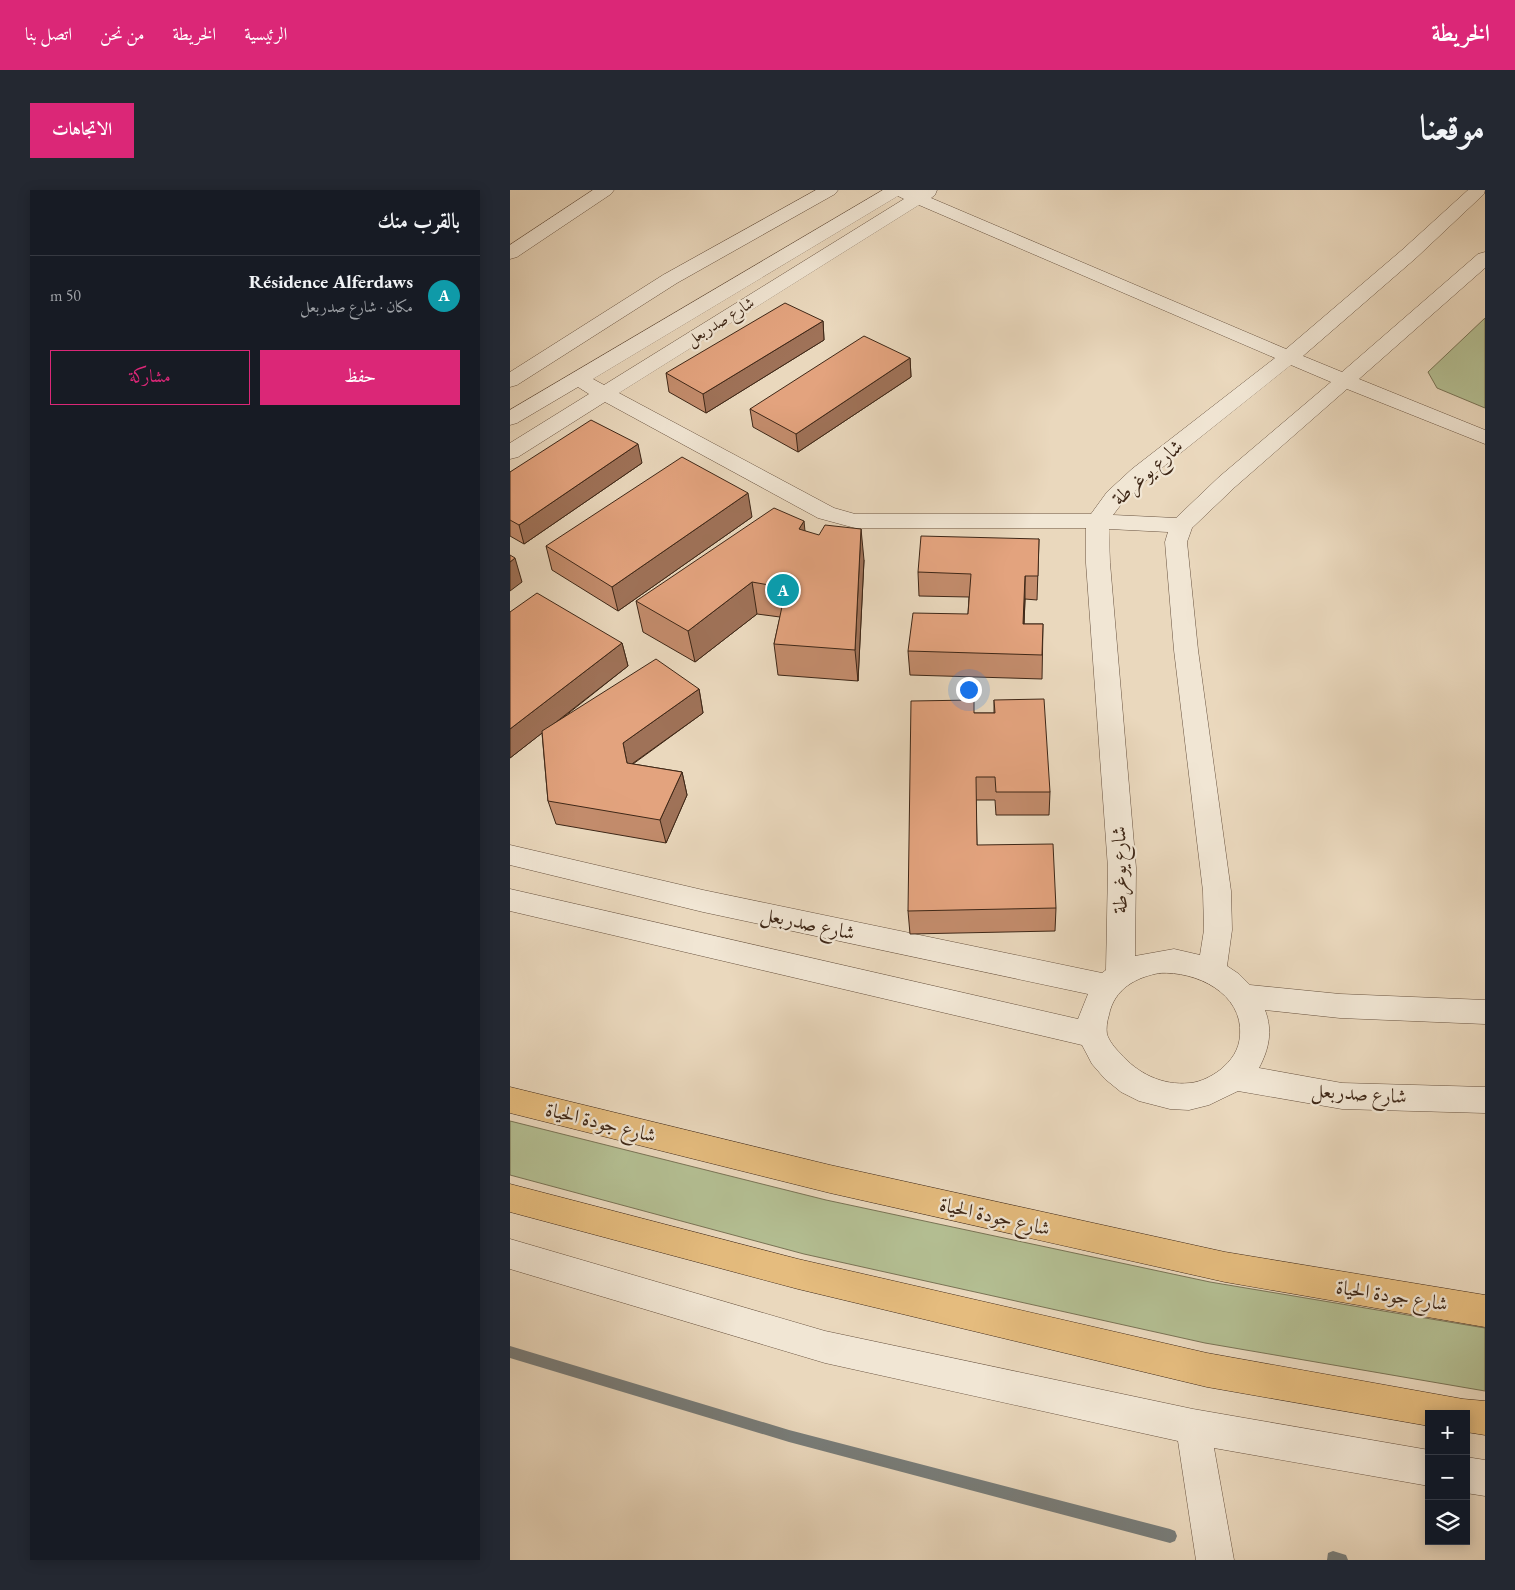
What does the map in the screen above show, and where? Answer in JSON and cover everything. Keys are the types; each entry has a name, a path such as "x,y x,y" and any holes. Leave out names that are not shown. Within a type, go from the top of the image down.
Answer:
{"highway":[{"name":"شارع جودة الحياة","path":"510,1100 830,1179 1225,1267 1485,1310"},
{"path":"510,1198 798,1274 1207,1370 1435,1410"},
{"path":"1470,1416 1485,1418"}],"street":[{"path":"510,253 605,190"},
{"path":"510,381 670,279 829,190"},
{"path":"897,190 924,194 1113,283 1485,438"},
{"name":"شارع صدربعل","path":"510,419 897,190"},
{"name":"شارع يوغرطة","path":"1113,980 1122,868 1098,563 1097,521 1115,497 1140,474 1290,356 1409,254 1478,190"},
{"name":"شارع صدربعل","path":"510,452 924,194"},
{"path":"1211,970 1217,949 1220,926 1186,650 1176,542 1181,525 1227,482 1485,258"},
{"path":"578,379 826,512 855,521 1097,521 1181,525"},
{"name":"شارع صدربعل","path":"510,855 703,901 1113,980"},
{"path":"510,900 1092,1035"},
{"path":"1174,960 1211,970 1230,982 1242,996 1255,1021 1255,1043 1250,1058 1240,1072 1220,1087 1202,1094 1182,1097 1152,1093 1127,1081 1109,1064 1092,1035 1093,1015 1098,1000 1113,980 1134,967 1153,962 1174,960"},
{"path":"1242,996 1340,1006 1485,1012"},
{"name":"شارع صدربعل","path":"1234,1078 1342,1096 1485,1100"},
{"path":"510,1254 824,1347 1193,1427 1425,1467"},
{"path":"1193,1427 1215,1560"},
{"path":"1470,1476 1485,1478"}],"green space":[{"path":"1485,318 1485,408 1437,388 1428,372"},
{"path":"510,1121 826,1200 1210,1282 1485,1328 1485,1391 1205,1343 804,1254 510,1175"}],"building":[{"path":"785,303 823,321 703,394 666,373"},
{"path":"864,336 910,358 796,434 750,409"},
{"path":"591,420 638,444 519,525 510,520 510,472"},
{"path":"682,457 748,493 612,587 546,546"},
{"path":"774,508 804,521 799,529 819,535 825,525 861,529 855,650 774,644 786,588 752,582 688,631 636,601"},
{"path":"921,536 1039,539 1038,576 1025,576 1023,624 1043,624 1042,655 908,651 913,613 968,614 971,574 918,572"},
{"path":"510,555 515,558 510,562"},
{"path":"537,593 622,643 510,729 510,612"},
{"path":"656,659 699,689 623,743 627,763 682,772 660,820 548,801 542,731"},
{"path":"1044,699 1050,792 996,792 995,777 976,777 977,845 1053,844 1056,908 908,911 911,701 974,700 974,713 995,713 994,700"}],"waterway":[{"path":"510,1352 789,1436 1170,1536"},
{"path":"1333,1558 1341,1560"}],"place":[{"name":"Résidence Alferdaws","path":"783,590"}]}
